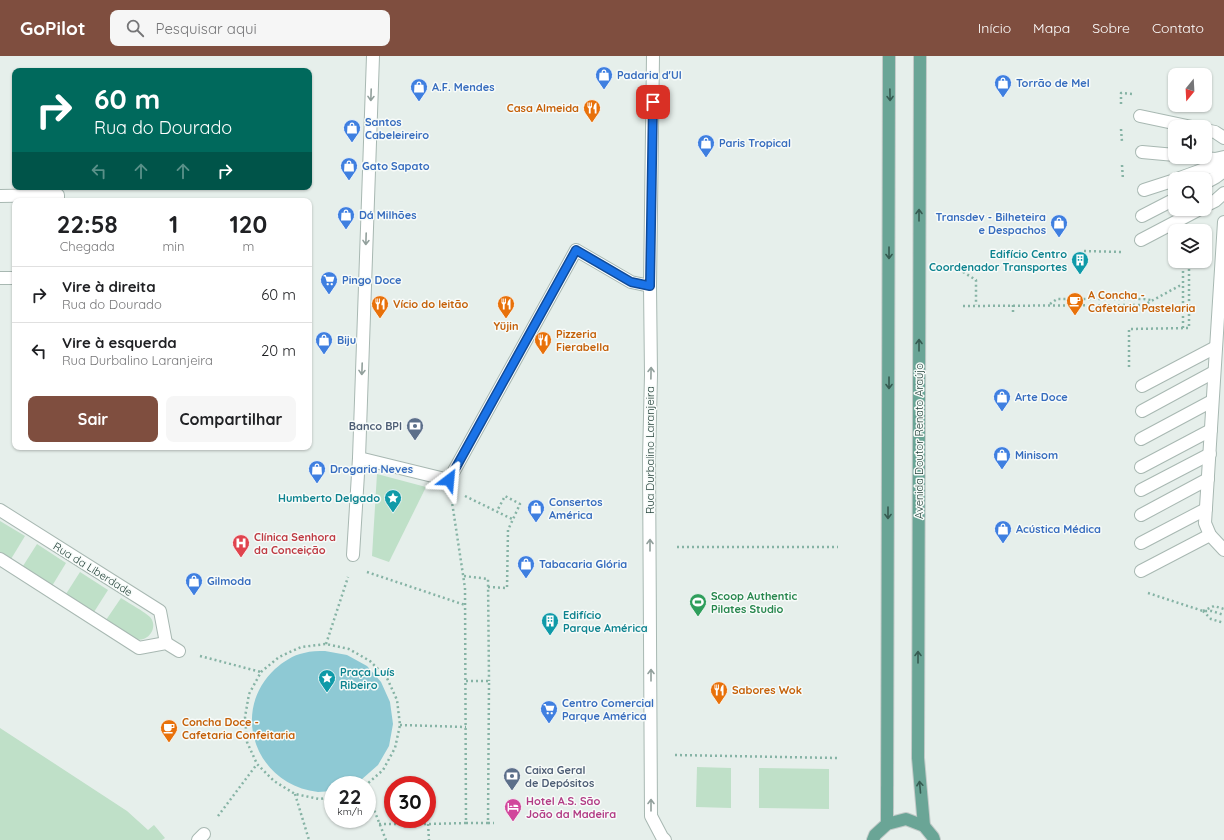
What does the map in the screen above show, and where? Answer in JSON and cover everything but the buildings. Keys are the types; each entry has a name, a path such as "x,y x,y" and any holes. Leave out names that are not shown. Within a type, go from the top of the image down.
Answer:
{"main road":[{"path":"886,824 889,56"},
{"name":"Avenida Doutor Renato Araújo","path":"920,56 918,758 924,826"},
{"path":"873,840 875,835 886,824 906,819 924,826 934,840"}],"street":[{"path":"352,561 359,458 373,56"},
{"name":"Rua Durbalino Laranjeira","path":"653,56 649,467 651,816 662,838 665,840"},
{"path":"1140,116 1168,122"},
{"path":"1212,131 1224,138"},
{"path":"1142,152 1168,154"},
{"path":"1212,159 1224,157"},
{"path":"1196,172 1224,162"},
{"path":"1212,179 1224,171"},
{"path":"1144,190 1168,182"},
{"path":"1212,202 1224,193"},
{"path":"0,196 58,195 58,198"},
{"path":"1142,216 1168,203"},
{"path":"1141,240 1187,216"},
{"path":"1224,222 1205,523 1210,535 1224,550"},
{"path":"359,458 449,480 576,250 631,282 650,286"},
{"path":"0,278 12,278"},
{"path":"1142,386 1216,347"},
{"path":"1142,411 1214,372"},
{"path":"1141,439 1212,402"},
{"path":"1142,467 1211,430"},
{"path":"1141,490 1210,454"},
{"path":"1141,515 1208,479"},
{"path":"1141,543 1206,509"},
{"name":"Rua da Liberdade","path":"0,510 160,611 166,643"},
{"path":"1141,570 1210,535"},
{"path":"0,559 139,648 166,643 179,651"}],"path":[{"path":"1084,251 1124,252"},
{"path":"1183,268 1183,328"},
{"path":"963,272 976,280 976,305"},
{"path":"963,306 1144,304 1179,286 1183,286"},
{"path":"1050,304 1057,299 1153,300"},
{"path":"1013,305 1013,312"},
{"path":"449,480 466,588 466,823"},
{"path":"488,587 507,588 508,530 520,504 505,496 497,511"},
{"path":"480,503 512,519"},
{"path":"677,547 838,547"},
{"path":"326,644 352,561 465,605"},
{"path":"464,576 488,579 488,823"},
{"path":"1203,611 1214,606 1224,609"},
{"path":"1203,611 1212,611 1224,615"},
{"path":"1203,611 1211,619 1224,623"},
{"path":"324,798 319,799 295,794 274,781 257,764 247,742 245,718 249,694 261,672 279,657 301,647 326,644 349,649 370,661 387,678 397,700 400,725 395,748 383,770 376,776"},
{"path":"179,651 261,672"},
{"path":"466,681 488,681"},
{"path":"488,694 494,695"},
{"path":"400,725 466,727"},
{"path":"675,756 837,758"},
{"path":"201,837 257,764"},
{"path":"295,794 309,840"},
{"path":"376,816 386,840"},
{"path":"436,824 494,823"},
{"path":"379,824 384,824"},
{"path":"428,828 429,840"}],"green space":[{"path":"377,474 426,487 389,562 372,556"},
{"path":"0,521 25,536 11,559 0,552"},
{"path":"37,544 66,563 52,586 23,566"},
{"path":"80,572 108,590 94,612 66,594"},
{"path":"121,598 150,617 153,629 145,639 140,640 133,638 106,620"},
{"path":"0,728 127,811 148,830 154,825 165,838 162,840 0,840"},
{"path":"697,767 731,768 731,808 696,807"},
{"path":"759,768 829,769 829,809 759,808"}],"water":[{"path":"317,651 347,655 367,666 381,682 390,702 393,724 389,746 378,765 366,776 324,776 324,792 318,792 296,786 279,776 265,761 256,744 252,725 254,705 261,686 275,669 296,655"}],"place":[{"name":"Padaria d'Ul","path":"604,90"},
{"name":"Torrão de Mel","path":"1003,98"},
{"name":"A.F. Mendes","path":"419,102"},
{"name":"Casa Almeida","path":"592,123"},
{"name":"Santos Cabeleireiro","path":"352,143"},
{"name":"Paris Tropical","path":"706,158"},
{"name":"Gato Sapato","path":"349,181"},
{"name":"Dá Milhões","path":"346,230"},
{"name":"Transdev - Bilheteira e Despachos","path":"1059,238"},
{"name":"Edifício Centro Coordenador Transportes","path":"1080,275"},
{"name":"Pingo Doce","path":"329,295"},
{"name":"A Concha - Cafetaria Pastelaria","path":"1075,316"},
{"name":"Vício do leitão","path":"380,319"},
{"name":"Yüjin","path":"506,319"},
{"name":"Biju","path":"324,355"},
{"name":"Pizzeria Fierabella","path":"543,355"},
{"name":"Arte Doce","path":"1002,412"},
{"name":"Banco BPI","path":"415,441"},
{"name":"Minisom","path":"1002,470"},
{"name":"Drogaria Neves","path":"317,484"},
{"name":"Humberto Delgado","path":"393,513"},
{"name":"Consertos América","path":"536,523"},
{"name":"Acústica Médica","path":"1003,544"},
{"name":"Clínica Senhora da Conceição","path":"241,558"},
{"name":"Tabacaria Glória","path":"526,579"},
{"name":"Gilmoda","path":"194,596"},
{"name":"Scoop Authentic Pilates Studio","path":"698,617"},
{"name":"Edifício Parque América","path":"550,636"},
{"name":"Praça Luís Ribeiro","path":"327,693"},
{"name":"Sabores Wok","path":"719,705"},
{"name":"Centro Comercial Parque América","path":"549,724"},
{"name":"Concha Doce - Cafetaria Confeitaria","path":"169,743"},
{"name":"Caixa Geral de Depósitos","path":"512,791"},
{"name":"Hotel A.S. São João da Madeira","path":"513,822"}],"route":[{"path":"449,480 576,250 631,282 650,286 653,102"}]}
